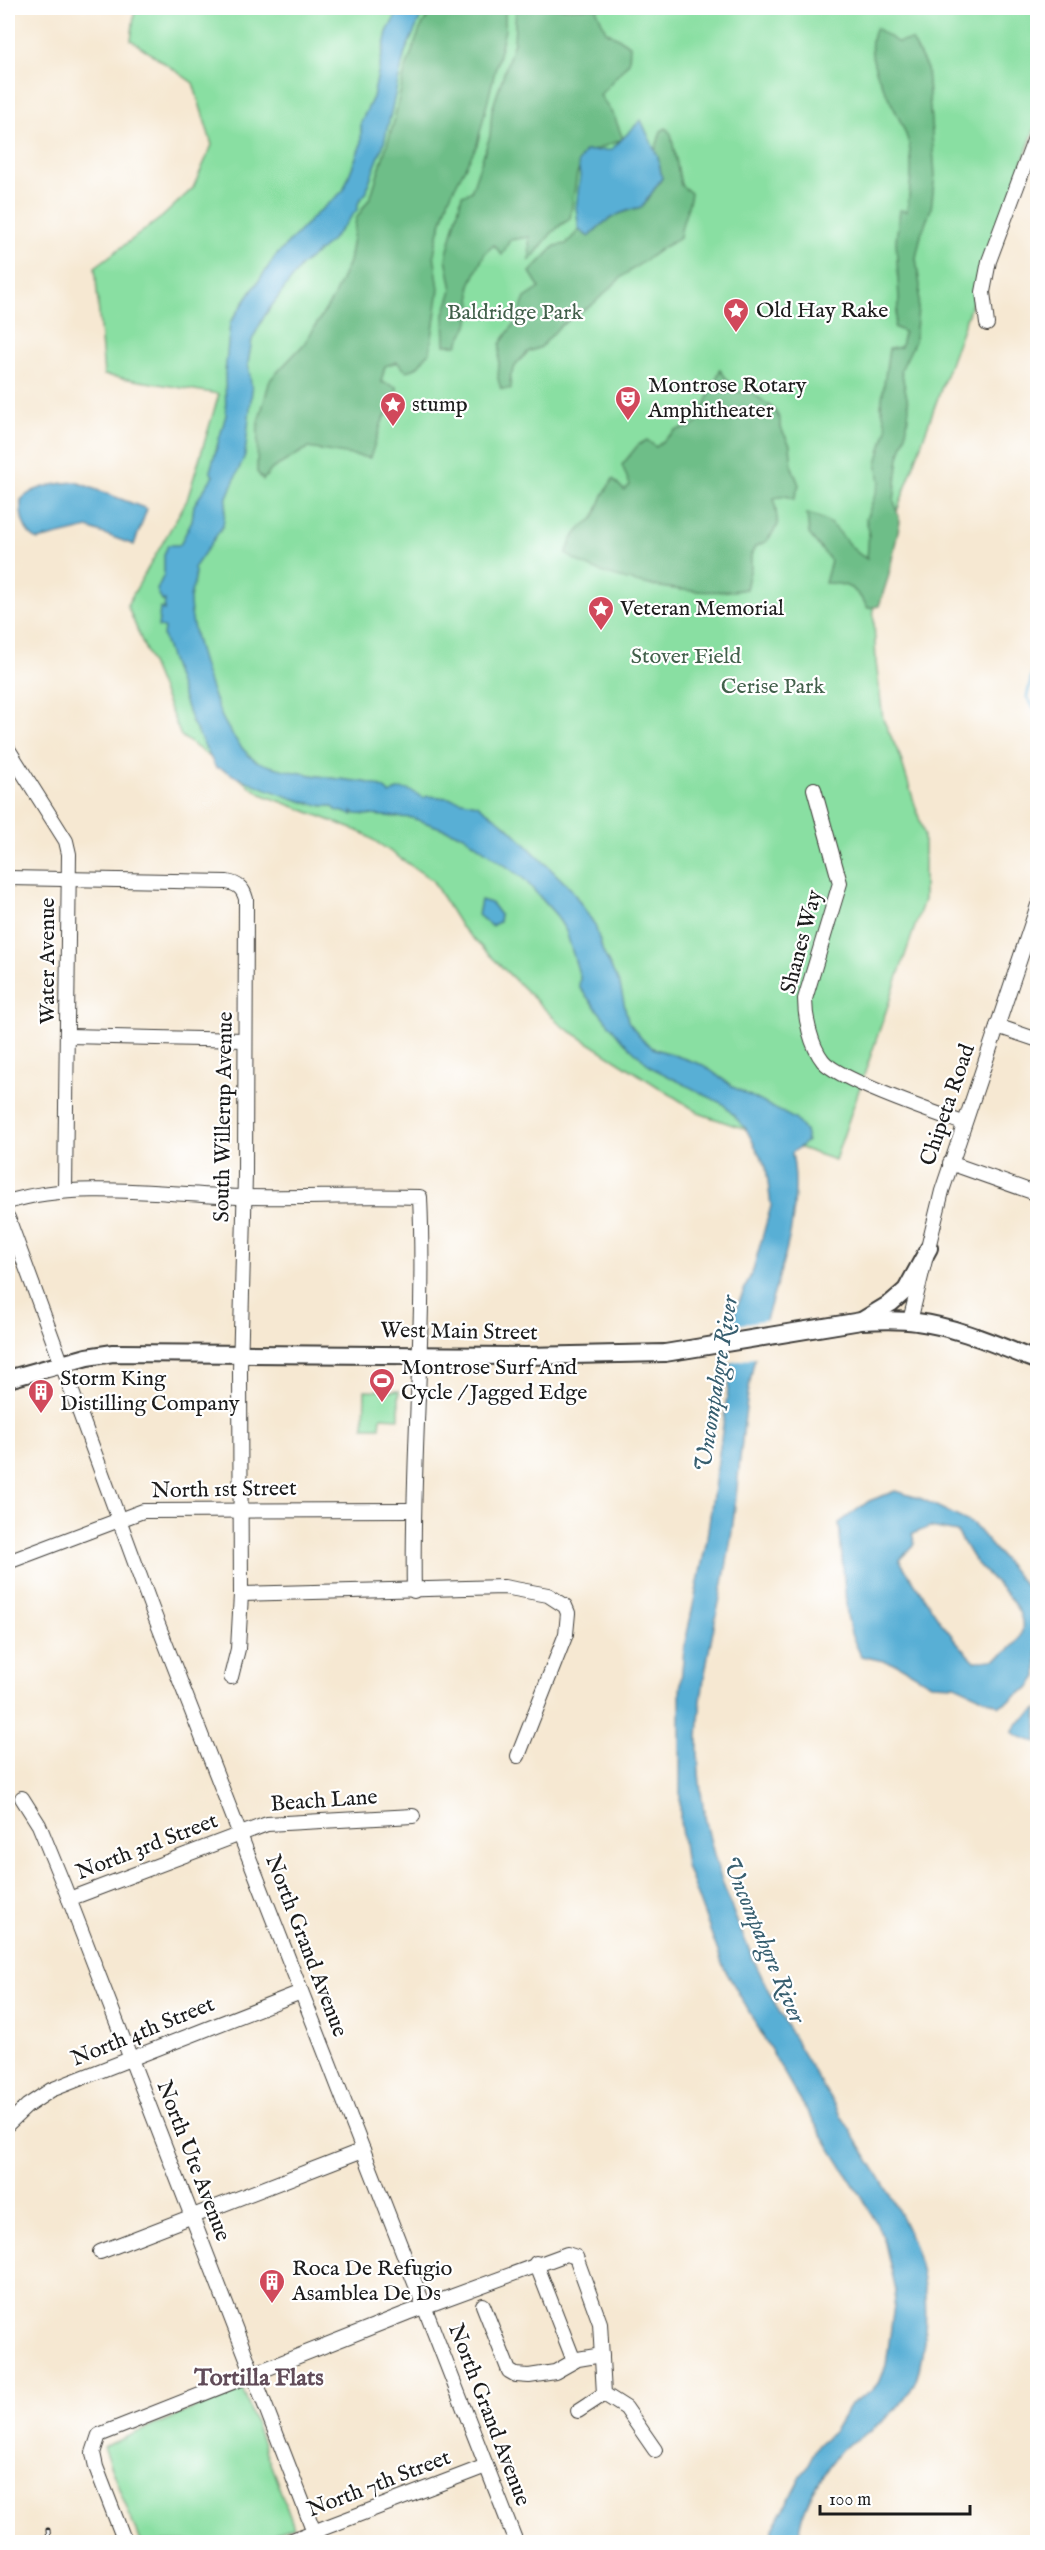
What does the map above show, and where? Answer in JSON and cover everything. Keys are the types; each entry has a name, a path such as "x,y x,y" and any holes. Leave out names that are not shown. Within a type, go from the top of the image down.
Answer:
{"main road":[{"path":"861,1321 891,1303 906,1290 929,1248"},
{"name":"West Main Street","path":"8,1379 61,1363 113,1353 555,1356 665,1353 861,1321 910,1321 968,1335 1038,1361"}],"street":[{"path":"987,324 983,292 989,261 1038,130"},
{"name":"Water Avenue","path":"8,748 66,841 69,854 65,1191"},
{"name":"Shanes Way","path":"814,789 840,883 805,999 805,1012 813,1042 823,1062 844,1077 963,1124"},
{"path":"8,878 69,879"},
{"name":"South Willerup Avenue","path":"69,879 237,884 243,890 247,907 241,1353 241,1594 238,1649 231,1677"},
{"name":"Chipeta Road","path":"910,1321 950,1163 1038,905"},
{"path":"996,1026 1038,1040"},
{"path":"68,1036 245,1040"},
{"path":"950,1163 1038,1194"},
{"path":"8,1202 24,1197 65,1191 244,1197 420,1197 420,1354 413,1510 414,1591"},
{"name":"North Grand Avenue","path":"8,1218 88,1439 516,2542"},
{"name":"North 1st Street","path":"8,1562 143,1511 413,1510"},
{"path":"241,1594 504,1587 548,1595 565,1606 569,1622 518,1756"},
{"name":"North Ute Avenue","path":"22,1798 39,1825 69,1899 316,2537"},
{"name":"Beach Lane","path":"240,1834 267,1824 413,1816"},
{"name":"North 3rd Street","path":"69,1899 240,1834"},
{"name":"North 4th Street","path":"8,2124 27,2106 51,2090 301,1992"},
{"path":"100,2252 363,2150"},
{"path":"125,2542 96,2467 93,2453 99,2435 536,2264 567,2254 576,2257 600,2323 604,2394"},
{"path":"536,2264 574,2361"},
{"path":"483,2305 509,2371 516,2375 529,2376 555,2372 574,2361 602,2355"},
{"path":"578,2411 604,2394"},
{"path":"604,2394 626,2408 655,2450"},
{"name":"North 7th Street","path":"287,2542 316,2537 486,2466"}],"green space":[{"name":"Baldridge Park","path":"135,8 1037,8 1037,122 872,581 876,662 883,719 900,756 924,834 924,900 835,1160 701,1114 562,1026 461,927 432,880 363,833 261,794 181,736 127,605 187,500 219,394 104,375 95,267 162,217 193,188 212,145 193,83 131,40"},
{"path":"433,8 505,8 505,30 477,145 449,198 437,238 434,254 439,289 430,352 416,368 406,371 397,362 385,366 381,382 397,387 396,399 382,422 370,458 308,448 272,469 263,480 257,472 258,423 270,380 304,344 333,298 349,262 356,219 371,196 393,125 405,71 420,29"},
{"path":"516,8 598,8 597,11 606,31 630,45 629,62 600,95 615,118 623,139 587,153 577,174 570,219 553,232 530,260 529,237 510,240 502,255 494,245 485,253 470,285 472,307 468,325 457,345 445,345 444,314 452,290 446,258 462,195 471,192 490,136 492,110 514,42"},
{"path":"876,28 897,42 912,40 927,69 935,175 931,209 921,235 916,258 920,286 915,341 901,370 909,407 906,434 899,457 894,501 900,522 888,578 879,606 868,608 851,588 840,584 825,583 831,561 809,534 807,514 829,523 858,553 867,559 869,531 866,519 880,482 877,463 887,428 881,406 889,349 901,347 904,332 894,327 899,300 896,240 900,210 907,211 911,167 908,141 872,56 872,41"},
{"path":"666,128 671,134 681,185 691,193 680,238 623,276 592,305 560,326 541,347 528,352 517,363 510,377 511,389 501,389 498,379 500,344 516,321 525,298 540,288 530,272 555,246 566,244 579,230 589,237 612,217 642,207 662,178 655,151 661,131"},
{"path":"720,370 737,392 750,391 775,410 790,445 792,467 799,485 794,499 786,496 774,498 778,525 767,541 755,547 751,555 746,589 704,591 654,586 605,573 566,554 572,539 583,526 594,518 603,495 613,479 624,490 630,485 622,465 638,445 647,440 656,447 676,430 691,427 698,422"},
{"name":"Montrose Surf And Cycle / Jagged Edge","path":"365,1390 399,1391 399,1418 381,1417 380,1427 364,1427"},
{"path":"242,2388 294,2527 255,2542 140,2542 103,2447"}],"water":[{"path":"400,8 425,8 405,52 384,143 367,192 359,201 357,210 330,242 301,266 265,315 252,340 248,363 252,390 245,455 227,497 223,526 194,568 195,576 190,599 193,624 200,655 219,710 233,736 253,759 260,763 299,772 370,783 390,794 402,789 423,798 428,796 448,798 477,804 508,827 571,889 595,925 603,952 620,985 628,1021 642,1039 653,1048 703,1065 735,1088 795,1119 805,1131 807,1141 792,1153 795,1180 790,1234 749,1388 730,1545 701,1700 698,1753 700,1787 714,1856 737,1923 766,1986 792,2034 881,2179 908,2230 923,2280 926,2308 925,2337 919,2370 910,2391 888,2416 844,2447 837,2455 810,2498 797,2542 772,2542 773,2529 818,2445 834,2431 850,2404 872,2390 880,2381 886,2365 896,2290 884,2239 869,2209 795,2092 724,1968 686,1866 680,1821 680,1692 684,1648 706,1544 729,1382 735,1311 753,1270 771,1206 766,1167 746,1129 723,1104 652,1068 620,1038 579,987 580,977 566,931 556,915 524,879 464,836 412,818 356,814 352,811 353,815 336,810 332,806 311,804 271,791 216,768 191,720 163,636 164,628 158,627 160,608 164,610 165,600 162,601 157,590 164,574 164,555 168,545 180,545 192,520 194,505 213,476 210,471 226,415 225,373 230,323 275,257 315,215 343,191 361,144 361,122 373,97 387,32"},
{"path":"641,120 658,157 662,178 642,207 612,217 589,237 579,230 576,208 580,176 578,163 585,151 611,150"},
{"path":"76,482 147,509 134,545 88,528 38,540 29,533 22,517 21,500 39,488"},
{"path":"481,900 491,903 500,915 499,922 491,926 478,915"},
{"path":"895,1491 922,1499 973,1524 1037,1599 1037,1677 1030,1687 1000,1706 955,1685 931,1684 897,1664 861,1656 851,1634 847,1615 839,1523 869,1501","holes":["930,1527 957,1532 974,1560 1012,1600 1019,1612 1022,1624 1021,1636 1012,1647 992,1660 975,1661 964,1650 944,1626 899,1560 915,1544 912,1534"]},
{"path":"1037,1709 1037,1742 1012,1732 1017,1724"}],"pier":[{"path":"769,1319 759,1357 728,1363 731,1326"}],"waterway":[{"path":"1038,650 1027,697 1038,714"}],"railway":[{"path":"48,2530 49,2542"}],"place":[{"name":"Old Hay Rake","path":"736,334"},
{"name":"Montrose Rotary Amphitheater","path":"628,422"},
{"name":"stump","path":"393,428"},
{"name":"Veteran Memorial","path":"601,632"},
{"name":"Montrose Surf And Cycle / Jagged Edge","path":"382,1404"},
{"name":"Storm King Distilling Company","path":"41,1415"},
{"name":"Roca De Refugio Asamblea De Ds","path":"272,2305"}],"district":[{"name":"Tortilla Flats","path":"259,2378"}],"park label":[{"name":"Stover Field","path":"686,657"},
{"name":"Cerise Park","path":"773,687"}],"water label":[{"name":"Uncompahgre River","path":"717,1384"},
{"name":"Uncompahgre River","path":"763,1940"}]}
